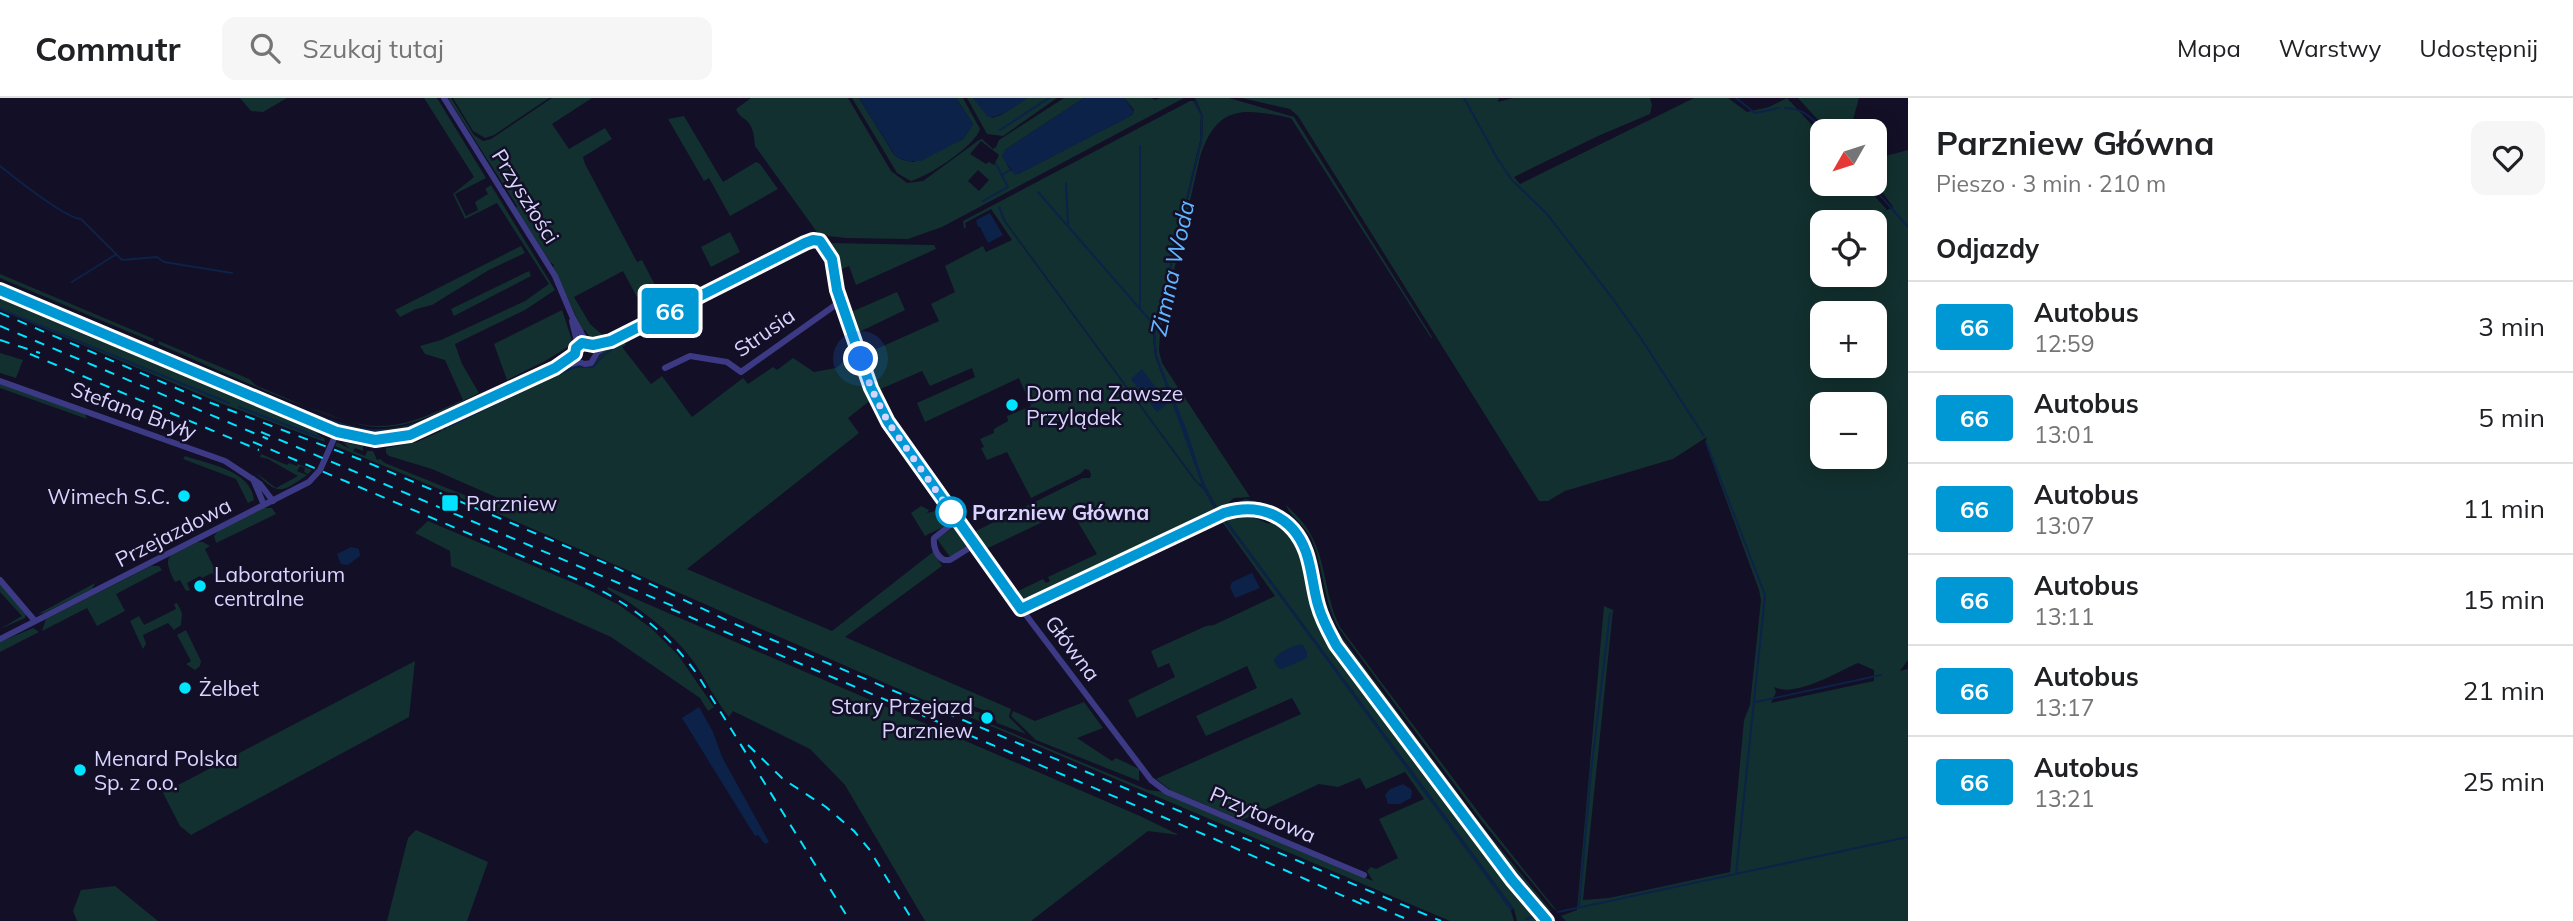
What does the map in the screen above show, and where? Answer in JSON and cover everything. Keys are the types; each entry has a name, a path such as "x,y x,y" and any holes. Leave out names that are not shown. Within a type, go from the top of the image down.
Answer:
{"street":[{"name":"Przyszłości","path":"444,98 555,276 572,316 590,343"},
{"name":"Główna","path":"611,341 810,240 823,244 832,259 841,300 876,397 893,430 1021,609 1151,780"},
{"path":"0,290 337,432 369,440 406,436 460,414 555,368 575,354 578,346 611,341"},
{"name":"Strusia","path":"665,368 690,356 727,362 741,372 841,300"},
{"name":"Przyszłości","path":"572,316 578,346"},
{"path":"575,354 584,365 591,363 597,353 611,341"},
{"path":"590,343 597,353"},
{"path":"555,368 579,362"},
{"name":"Stefana Bryły","path":"0,381 225,461 241,469 260,484 272,501"},
{"name":"Przejazdowa","path":"0,639 304,485 316,475 337,432"},
{"path":"253,480 264,505"},
{"path":"1021,609 1224,513 1244,508 1265,510 1281,518 1293,528 1306,551 1323,620 1336,645 1512,880 1546,921"},
{"path":"957,520 934,539 938,555 942,559 950,560 974,545"},
{"path":"0,580 35,621"},
{"name":"Przytorowa","path":"1151,780 1167,792 1364,875"}],"green space":[{"path":"240,98 287,98 263,112 251,111"},
{"path":"424,98 437,98 486,178 455,194 466,216 478,210 475,202 488,194 485,189 491,185 555,290 525,310 455,344 462,364 479,393 433,415 396,426 384,427 367,426 344,420 366,425 391,425 423,417 463,400 445,360 425,354 420,346 441,340 525,301 549,284 497,203 465,219 453,194 474,177"},
{"path":"448,98 451,98 474,135 483,141 491,139 552,98 592,98 552,124 569,149 605,128 612,139 583,157 585,164 637,262 642,260 657,289 637,297 623,271 574,297 590,324 605,337 594,338 583,331 554,265"},
{"path":"453,98 549,98 494,135 485,138 473,131"},
{"path":"751,98 848,98 891,171 907,183 923,181 979,140 982,139 993,149 999,140 1064,98 1084,98 1005,150 1006,162 1011,170 1018,174 1132,115 1134,110 1124,98 1184,98 942,227 908,239 819,235 755,146 748,122 736,109","holes":["981,141 999,155 994,165 989,162 986,164 970,154","978,170 989,180 979,191 968,181"]},
{"path":"852,98 859,98 893,153 905,161 914,162 963,139 973,124 956,98 963,98 980,129 970,144 950,160 911,181 897,173"},
{"path":"967,98 973,98 992,118 1027,98 1057,98 1003,136 987,134"},
{"path":"1195,98 1229,98 1294,117 1432,337 1291,118 1246,112 1224,119 1215,127 1200,157 1160,332 1159,351 1162,363 1250,497 1234,498 1219,511 1204,484 1157,356 1155,333 1202,141 1203,116"},
{"path":"1242,98 1499,98 1498,102 1513,98 1650,98 1650,114 1514,177 1520,184 1694,98 1728,98 1747,112 1769,107 1787,98 1810,123 1810,196 1875,196 1887,210 1893,207 1885,196 1887,156 1908,150 1908,660 1900,671 1908,669 1908,921 1566,921 1561,916 1577,910 1604,606 1613,610 1583,900 1609,898 1730,872 1744,720 1750,705 1761,600 1759,590 1705,442 1707,437 1673,459 1565,491 1548,501 1539,501 1298,116 1290,109","holes":["1858,663 1874,670 1874,681 1771,703 1776,692 1774,687 1804,687"]},
{"path":"1798,98 1859,98 1853,119 1817,119"},
{"path":"1193,101 1201,115 1200,141 1153,337 1155,356 1203,485 1198,483 1006,222 999,207 1003,220 1194,480 1204,490 1216,511 1021,602 1014,593 1043,579 1046,583 1050,581 1048,577 1097,554 1070,509 984,550 972,533 1083,478 1090,478 1089,470 1085,469 1031,498 1007,452 987,460 980,439 994,433 994,429 1008,421 1007,416 1031,406 1019,378 925,422 917,403 975,377 972,368 930,386 922,371 876,391 863,355 939,321 931,304 955,292 945,266 983,246 986,252 1012,240 991,209 965,223 964,229 963,221"},
{"path":"684,116 723,182 756,162 778,189 730,216 709,178 704,181 668,119"},
{"path":"730,232 740,252 711,267 701,247"},
{"path":"830,243 934,245 936,249 856,285 849,266 837,271"},
{"path":"521,246 525,253 489,270 432,305 400,317 395,310"},
{"path":"529,271 531,276 454,316 451,309"},
{"path":"0,274 154,339 153,342 0,278"},
{"path":"0,282 152,346 147,349 0,288"},
{"path":"662,289 670,304 647,316 639,301"},
{"path":"897,292 905,310 855,334 849,313"},
{"path":"0,294 268,407 318,432 325,442 220,403 0,310"},
{"path":"562,310 572,340 571,345 507,380 494,344"},
{"path":"623,340 626,345 622,347 651,384 662,376 692,417 743,378 748,384 773,367 777,370 793,358 814,372 836,368 854,353 872,399 848,418 859,433 687,569 832,631 933,552 942,566 845,637 1011,709 1009,717 1026,734 997,723 993,715 986,711 966,706 966,709 981,713 988,723 1148,790 1164,792 1373,881 1367,871 1371,867 1376,869 1398,858 1379,819 1424,799 1405,772 1366,789 1360,778 1338,787 1319,784 1242,820 1172,791 1156,779 1301,714 1292,698 1206,736 1196,716 1257,688 1247,666 1137,718 1128,700 1175,677 1169,663 1158,668 1151,651 1275,596 1220,519 1222,518 1493,884 1510,908 1514,921 1450,921 960,713 952,712 335,446 337,442 350,449 343,442 363,446 363,451 355,448 353,451 365,456 367,451 373,451 377,460 494,507 497,503 506,508 509,504 507,499 498,498 432,469 389,456 386,448 417,442 441,431 441,427 445,430 448,424 557,371 575,365 592,366 604,350"},
{"path":"159,341 249,379 257,386 306,406 259,388 158,344"},
{"path":"156,348 293,407 326,418 325,422 158,354"},
{"path":"0,353 23,360 16,378 0,373"},
{"path":"543,366 543,370 497,393 493,390"},
{"path":"0,383 85,414 87,419 0,388"},
{"path":"432,417 433,421 419,427 381,434 356,432 329,423 330,419 357,427 381,429 405,426"},
{"path":"261,454 287,465 298,464 312,470 308,474 304,472 305,468 300,466 297,471 307,475 291,486 280,489 274,488 255,472 276,488 298,476 260,457"},
{"path":"185,456 237,475 251,490 254,500 248,503 236,479 183,459"},
{"path":"1245,499 1278,510 1290,518 1299,528 1313,553 1335,628 1486,831 1551,911 1544,913 1535,904 1336,638 1322,607 1307,550 1291,521 1279,511 1262,505 1241,505 1240,502"},
{"path":"1286,505 1303,523 1314,541 1340,627 1482,817 1557,911 1480,819 1338,627 1329,605 1311,538"},
{"path":"921,506 929,510 927,513 943,509 941,512 945,512 950,520 942,528 925,536 911,513"},
{"path":"264,508 272,508 276,514 216,543 214,536 218,531"},
{"path":"1242,512 1265,515 1281,521 1291,530 1302,556 1314,611 1328,636 1513,886 1543,921 1517,921 1514,909 1224,517 1252,517 1269,524 1270,522 1257,515"},
{"path":"428,521 619,605 651,628 678,655 714,707 708,711 700,698 611,637 451,566 450,551 415,533"},
{"path":"954,527 968,545 950,557 937,539"},
{"path":"198,542 210,546 205,549 218,576 215,578 212,573 202,578 200,576 187,583 190,590 186,591 180,580 175,582 168,560 175,552"},
{"path":"151,566 159,566 162,570 116,594 125,611 97,626 87,608 42,631 46,619"},
{"path":"0,583 26,613 25,618 0,629 22,616 0,592"},
{"path":"95,583 92,589 38,614"},
{"path":"608,587 1179,835 1148,831 1031,921 925,921 845,785 810,749 733,711 729,717 694,662 675,640 643,612 607,589"},
{"path":"177,603 182,613 181,625 174,630 168,623 143,635 146,644 143,649 130,621 139,616 144,625 176,609 174,604"},
{"path":"33,628 39,632 0,652 0,642"},
{"path":"186,630 201,661 195,670 186,664 191,661 177,635"},
{"path":"415,661 409,717 191,835 180,826 163,793"},
{"path":"1084,702 1103,728 1077,738 1112,761 1116,758 1139,769 1139,781 1036,740 1011,716 1013,711 1035,721"},
{"path":"416,830 488,862 467,921 387,921 408,838"},
{"path":"115,886 158,921 77,921 73,911 81,890"}],"water":[{"path":"859,98 956,98 973,124 963,139 921,161 907,161 896,157"},
{"path":"973,98 1027,98 1003,114 988,117"},
{"path":"1084,98 1124,98 1134,112 1015,175 1002,157 1005,150"},
{"path":"1195,100 1203,116 1202,141 1155,333 1157,356 1187,431 1204,484 1219,511 1216,511 1204,490 1003,220 998,207 1000,206 1006,222 1202,485 1155,356 1153,337 1200,141 1201,115 1193,101"},
{"path":"990,213 1003,235 988,243 976,220"},
{"path":"1142,369 1166,401 1167,404 1157,412 1131,379"},
{"path":"1224,517 1514,909 1511,911 1222,518"},
{"path":"351,547 359,549 360,556 348,565 341,564 337,554"},
{"path":"1252,573 1260,588 1235,598 1230,587 1232,582"},
{"path":"1302,644 1307,658 1282,669 1278,668 1274,661 1278,655"},
{"path":"699,707 713,732 722,757 769,842 765,844 758,835 755,836 682,718"},
{"path":"1403,784 1412,790 1411,798 1400,804 1388,804 1385,795 1390,789"}],"waterway":[{"path":"1000,130 1049,98"},
{"path":"1464,98 1512,180 1547,214 1613,299 1704,436"},
{"path":"1736,98 1755,113 1779,108"},
{"path":"1785,108 1797,110 1812,119"},
{"name":"Zimna Woda","path":"1140,146 1140,309"},
{"path":"983,201 1008,187 996,164"},
{"path":"0,166 52,205 81,219 122,260 157,257 164,262 232,273"},
{"path":"1002,175 1010,170"},
{"path":"1066,183 1068,224"},
{"name":"Zimna Woda","path":"1038,192 1155,326"},
{"path":"1881,196 1908,227"},
{"path":"72,282 115,255"},
{"path":"0,283 32,297"},
{"path":"0,309 229,403"},
{"path":"102,328 149,347"},
{"path":"450,426 552,376 576,367 593,367 605,354 620,344"},
{"path":"157,350 293,408 323,418"},
{"path":"550,364 565,355"},
{"path":"497,390 541,369"},
{"path":"472,402 487,395"},
{"path":"239,407 321,438"},
{"path":"445,414 463,407"},
{"path":"331,421 358,429 382,431 405,428 432,419"},
{"path":"1706,442 1765,595 1736,874"},
{"path":"1579,908 1591,772 1610,613"},
{"path":"1346,648 1485,834 1555,921"},
{"path":"1756,702 1881,675"},
{"path":"1558,912 1908,837"},
{"path":"1526,919 1533,917"}],"railway":[{"path":"0,313 211,403 359,459 504,520 612,566 737,625 1441,921"},
{"path":"0,326 268,439"},
{"path":"0,340 40,353"},
{"path":"30,354 259,450"},
{"path":"261,432 680,609"},
{"path":"253,442 590,585 621,602 650,623 675,647 697,674 850,921"},
{"path":"671,609 1210,837 1366,906"},
{"path":"748,745 783,779 826,807 854,831 869,849 913,921"},
{"path":"1360,899 1411,921"}],"bus line":[{"name":"66","path":"0,290 337,432 357,438 383,440 410,435 450,419 555,368 575,354 579,344 586,342 593,345 611,341 805,243 820,241 832,259 837,290 871,388 888,422 1021,609 1224,513 1252,508 1275,514 1293,528 1301,541 1320,613 1336,645 1512,880 1547,921"}],"place":[{"name":"Dom na Zawsze Przylądek","path":"1012,405"},
{"name":"Wimech S.C.","path":"184,496"},
{"name":"Parzniew","path":"450,503"},
{"name":"Parzniew Główna","path":"951,512"},
{"name":"Laboratorium centralne","path":"200,586"},
{"name":"Żelbet","path":"185,688"},
{"name":"Stary Przejazd Parzniew","path":"987,718"},
{"name":"Menard Polska Sp. z o.o.","path":"80,770"}],"route":[{"path":"861,359 871,388 888,422 951,512"}]}
